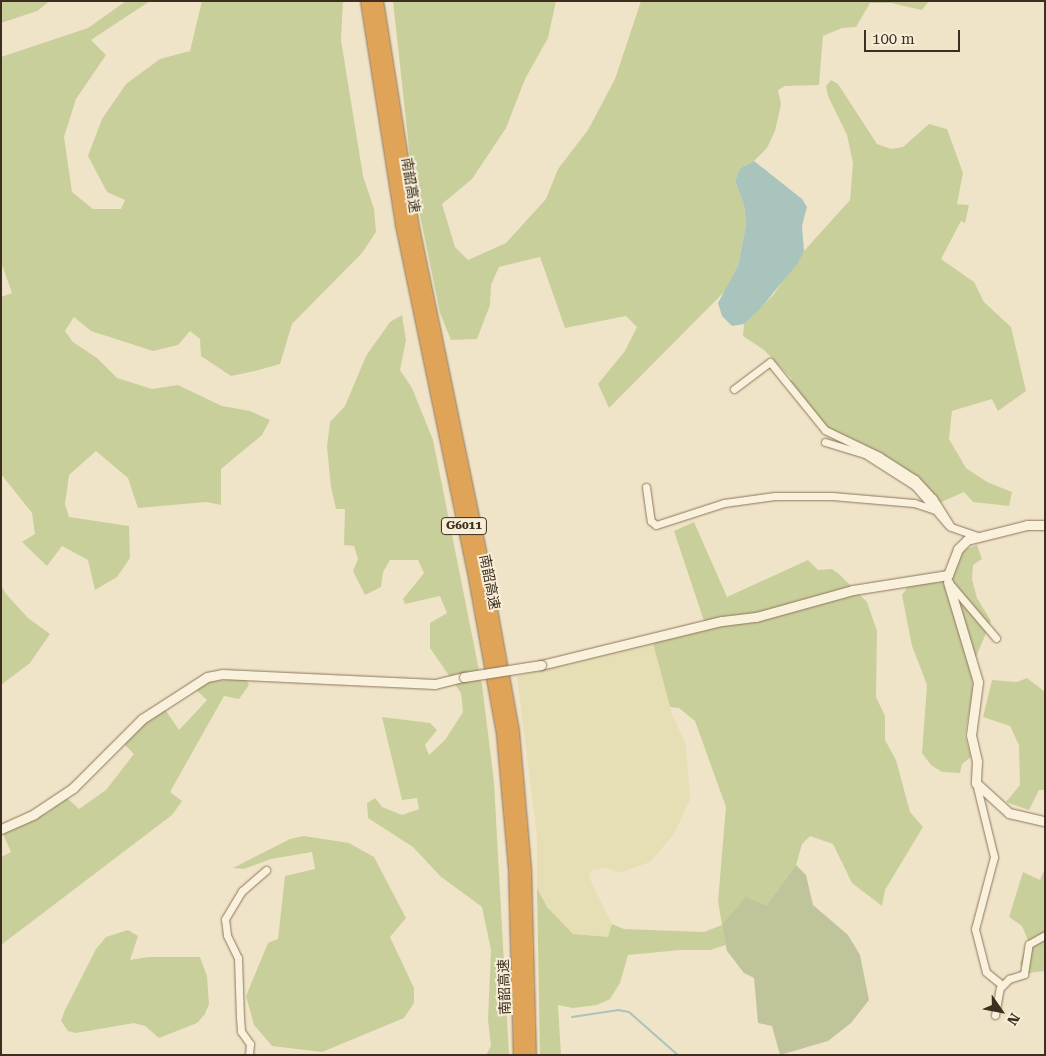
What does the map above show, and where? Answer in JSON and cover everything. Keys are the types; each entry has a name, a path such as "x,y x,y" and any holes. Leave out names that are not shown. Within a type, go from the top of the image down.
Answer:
{"highway":[{"name":"南韶高速","path":"367,1 402,225 475,578 503,734 515,869 520,1055"},
{"name":"南韶高速","path":"377,1 412,223 485,576 513,732 525,868 530,1055"}],"street":[{"path":"734,389 770,362 825,430 879,456 914,479 933,498 951,527"},
{"path":"825,442 865,454 916,486 951,527 977,536"},
{"path":"646,487 650,521 656,525 724,503 775,496 846,497 914,503 935,510"},
{"path":"1002,985 986,972 975,929 994,857 976,783 977,761 971,735 978,682 948,578 958,549 977,536 1045,525"},
{"path":"948,578 996,638"},
{"path":"1,829 34,814 73,788 142,719 207,677 222,674 435,684 541,665 722,621 756,617 853,590 948,578"},
{"path":"976,783 1009,813 1045,821"},
{"path":"248,1055 250,1044 241,1030 238,958 227,935 225,919 242,891 266,870"},
{"path":"995,1015 996,998 1002,985 1024,974 1029,944 1045,935"}],"shaded area":[{"path":"653,643 672,714 686,745 690,800 674,834 650,862 619,873 607,868 592,870 589,877 612,924 608,937 573,934 547,907 537,888 537,836 517,676"}],"green space":[{"path":"1,1 50,1 37,11 1,23"},
{"path":"126,1 150,1 91,40 106,55 76,99 64,137 72,192 93,209 121,209 125,200 107,192 88,156 102,119 126,84 160,59 190,51 202,1 343,1 341,40 363,176 374,209 376,232 362,253 292,324 280,364 231,376 201,356 200,339 190,331 178,345 153,351 91,331 74,317 65,331 73,342 97,358 117,378 152,389 178,385 222,406 250,411 270,420 262,435 221,469 221,505 206,502 138,508 128,478 96,451 69,475 65,504 69,517 129,526 130,558 117,577 95,590 88,560 62,546 47,566 22,542 35,534 32,513 1,474 1,297 12,293 1,262 1,57 88,28"},
{"path":"393,1 556,1 548,38 525,79 506,128 472,179 442,204 455,247 468,260 506,243 546,199 558,169 588,130 615,79 641,1 929,1 922,10 891,3 870,3 856,27 842,28 823,36 819,85 785,86 778,90 781,104 775,131 767,148 754,161 740,168 735,181 744,205 746,225 738,266 731,285 609,408 598,384 625,351 637,327 626,316 565,328 540,257 499,267 491,285 490,305 477,339 451,340 440,313 412,176"},
{"path":"831,80 838,84 877,144 891,149 903,147 929,124 947,129 963,173 957,204 969,205 965,223 961,221 941,259 974,282 984,302 1011,327 1026,391 998,411 992,399 952,411 949,439 966,468 987,482 1012,492 1009,506 973,502 964,492 937,504 933,498 825,430 788,383 792,379 764,350 743,336 744,324 774,294 804,251 850,200 853,163 847,135 828,96 826,86"},
{"path":"402,315 406,340 400,370 412,388 433,440 482,685 494,782 509,1055 486,1055 491,1046 488,1020 491,950 482,907 440,876 413,847 368,818 367,803 375,798 382,807 402,815 419,809 417,798 402,800 382,717 430,723 437,730 425,745 429,755 445,740 463,712 461,693 430,648 430,623 447,613 440,596 405,604 403,599 424,573 418,560 390,560 383,572 381,587 365,595 353,571 358,559 354,546 344,545 345,509 336,509 331,487 327,447 330,422 345,406 366,356 390,322"},
{"path":"694,522 727,597 808,560 818,570 832,569 867,602 877,631 876,697 885,716 885,740 896,760 910,812 923,827 885,890 882,906 852,883 833,844 810,836 802,844 796,865 766,906 722,925 718,901 726,807 695,721 679,708 670,707 653,643 707,630 674,531"},
{"path":"977,545 982,559 973,565 972,579 977,598 991,621 971,669 973,689 965,735 971,757 962,764 960,773 942,772 931,765 922,753 927,685 912,646 902,595 909,585 942,582 953,577 959,558 966,549"},
{"path":"1,585 6,594 28,618 50,634 30,663 1,685"},
{"path":"1027,678 1045,692 1045,790 1039,790 1029,810 1006,802 1020,785 1019,745 1010,726 983,717 992,680 1017,682"},
{"path":"246,679 249,685 239,699 224,696 170,792 182,801 172,815 1,945 1,857 11,852 3,834 49,812 66,797 79,809 106,790 134,754 123,743 164,708 179,730 207,700 196,690 210,681"},
{"path":"304,836 349,843 374,857 406,918 390,937 414,988 414,1003 404,1018 322,1052 272,1046 254,1025 246,996 268,943 278,939 285,876 315,869 312,852 271,859 244,869 233,868 290,839"},
{"path":"796,865 806,875 813,905 848,935 860,955 869,1000 851,1023 828,1041 780,1055 772,1026 758,1023 754,978 744,973 727,951 722,925 746,897 766,906"},
{"path":"1045,868 1045,971 1029,973 1020,964 1028,940 1022,926 1009,917 1023,872 1040,880"},
{"path":"537,888 547,907 573,934 608,937 612,924 624,929 704,932 722,925 726,945 710,950 680,950 628,955 620,983 610,999 597,1005 573,1008 558,1005 561,1055 540,1055"},
{"path":"128,930 138,936 130,960 148,957 200,957 207,976 209,1004 205,1014 197,1023 159,1038 145,1026 134,1023 76,1033 68,1031 61,1021 96,949 106,937"}],"water":[{"path":"754,161 802,199 807,207 802,226 804,251 798,263 759,310 744,324 732,326 722,316 718,303 738,266 746,225 744,205 735,181 740,168"}],"waterway":[{"path":"572,1017 618,1010 629,1012 678,1055"}]}
